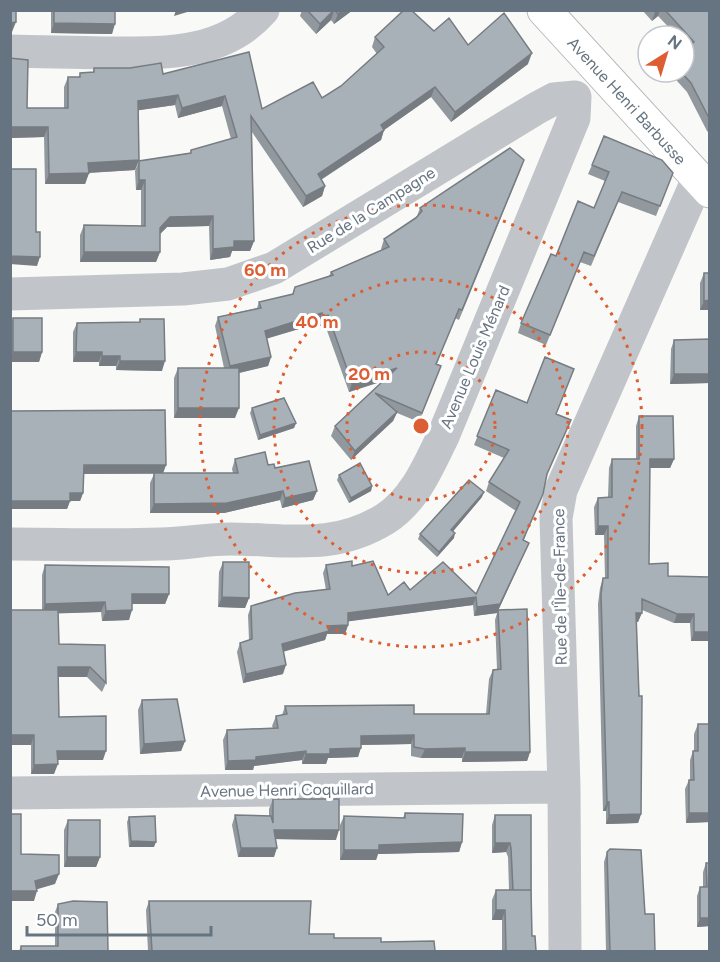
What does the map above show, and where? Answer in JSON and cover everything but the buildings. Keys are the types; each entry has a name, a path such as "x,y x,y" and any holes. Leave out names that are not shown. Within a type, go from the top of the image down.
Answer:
{"main road":[{"name":"Avenue Henri Barbusse","path":"544,10 704,185"}],"street":[{"path":"10,51 157,53 185,51 229,38 251,24 263,10"},
{"path":"574,97 598,71"},
{"name":"Rue de la Campagne","path":"10,294 183,289 228,284 274,268 537,108 554,99 574,97"},
{"name":"Avenue Louis Ménard","path":"10,544 162,544 228,539 314,542 356,535 387,518 421,481 444,434 574,118 574,97"},
{"name":"Rue de l'Île-de-France","path":"565,951 564,787 556,518 561,490 704,185"},
{"name":"Avenue Henri Coquillard","path":"10,793 564,787"}]}
